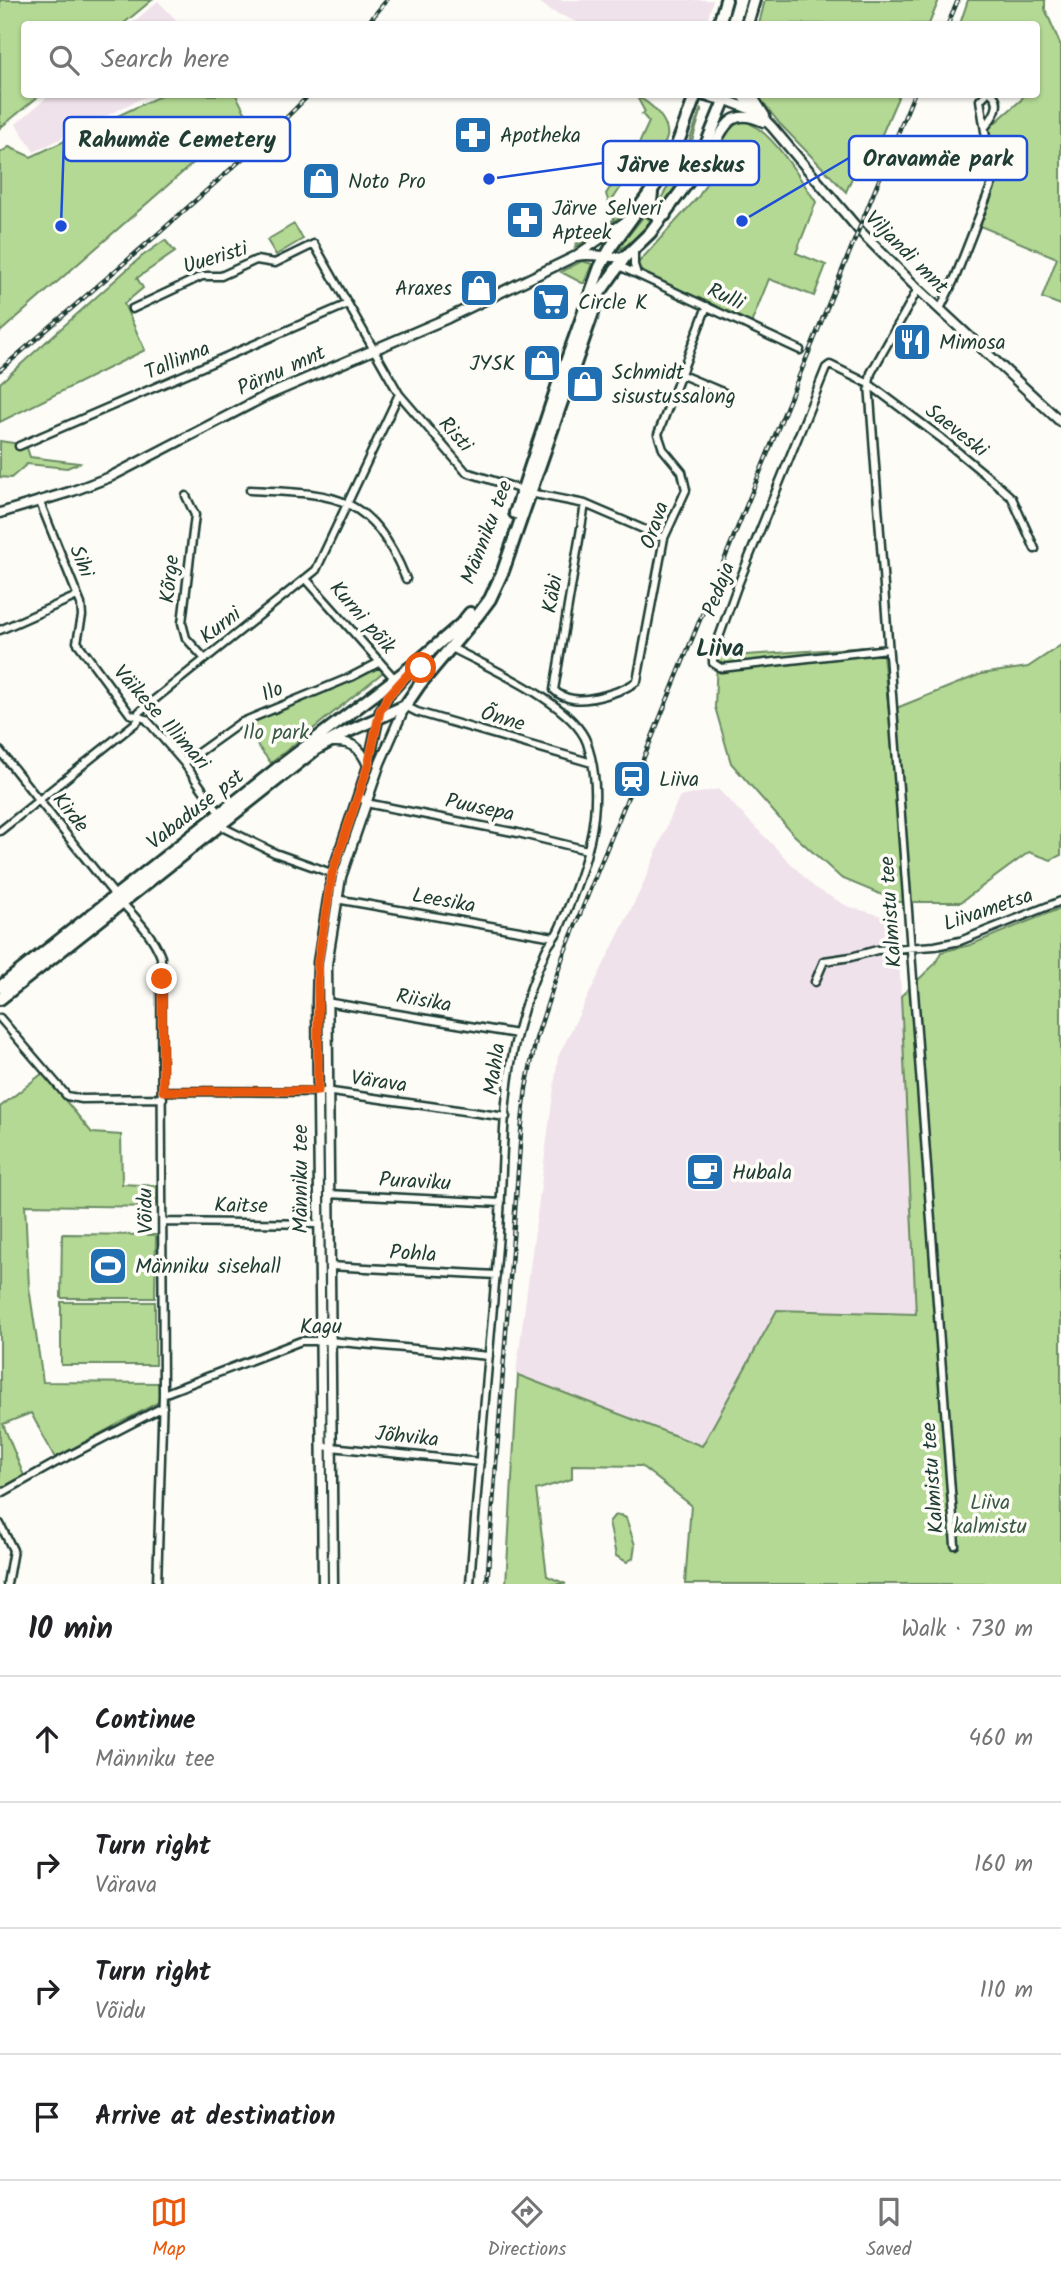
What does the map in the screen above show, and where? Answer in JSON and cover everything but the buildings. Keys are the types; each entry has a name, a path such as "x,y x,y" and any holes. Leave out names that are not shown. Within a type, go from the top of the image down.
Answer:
{"highway":[{"path":"749,21 754,0"},
{"name":"Pärnu mnt","path":"615,260 632,217 653,191 677,145 695,98"},
{"path":"615,260 635,248 665,215 688,182 727,98"},
{"path":"653,191 650,210 657,215 665,215"},
{"name":"Männiku tee","path":"405,706 490,599 503,571 590,290 615,260"},
{"name":"Männiku tee","path":"416,663 461,624 485,594 527,491 596,299 611,275 615,260"},
{"name":"Vabaduse pst","path":"222,820 394,678 416,663"},
{"name":"Vabaduse pst","path":"0,987 327,742 405,706"},
{"name":"Vabaduse pst","path":"0,999 119,899"}],"street":[{"path":"729,98 755,111"},
{"name":"Viljandi mnt","path":"744,98 772,127 841,210 918,289 1061,422"},
{"path":"754,98 772,127"},
{"path":"940,309 993,181 986,125 982,116 982,98"},
{"path":"986,125 992,118 996,98"},
{"path":"701,157 710,154 727,124 739,116 753,117 772,127"},
{"name":"Pärnu mnt","path":"576,256 632,217"},
{"name":"Uueristi","path":"132,309 202,275 221,276 256,260 275,264 314,244 373,350"},
{"path":"635,248 638,274"},
{"name":"Pärnu mnt","path":"0,513 110,477 268,395 448,317 576,256 590,254 615,260"},
{"name":"Rulli","path":"615,260 638,274 800,350"},
{"name":"Kalmistu tee","path":"918,289 871,373 869,384 955,1545"},
{"name":"Tallinna","path":"19,446 348,304"},
{"name":"Orava","path":"554,690 574,700 585,699 623,690 637,681 664,538 685,489 685,479 663,449 658,434 707,306"},
{"name":"Risti","path":"373,350 399,394 466,472 527,491 585,504 664,538"},
{"name":"Saeveski","path":"830,365 869,384 992,480 1012,498 1035,549"},
{"name":"Pedaja","path":"830,365 822,376 737,587 713,654 713,663 721,668 888,649"},
{"path":"682,375 725,393"},
{"name":"Kurni","path":"0,831 138,721 139,712 316,570 399,394"},
{"path":"250,490 318,494 341,499 360,510 380,529 397,557 406,579"},
{"name":"Kõrge","path":"187,496 195,515 182,623 186,638 205,659"},
{"name":"Sihi","path":"0,630 77,596 39,500"},
{"name":"Käbi","path":"554,690 585,504"},
{"name":"Kurni põik","path":"306,579 394,678"},
{"name":"Väikese Illimari","path":"77,596 82,616 77,642 130,715 146,719 184,763 222,820"},
{"name":"Mahla","path":"450,647 513,680 569,717 579,727 592,763 595,805 587,850 574,892 559,931 548,946 533,983 517,1034 506,1117 496,1275 470,1584"},
{"name":"Ilo","path":"184,763 240,723 351,677 380,662"},
{"path":"416,663 421,668 420,684"},
{"name":"Männiku tee","path":"325,1341 329,1266 328,1194 317,982 336,876 368,766 378,719 388,696 416,663"},
{"name":"Männiku tee","path":"336,876 405,706"},
{"name":"Õnne","path":"405,706 417,712 592,763"},
{"path":"327,742 345,741 355,745 363,753 368,766"},
{"name":"Kirde","path":"0,751 119,899"},
{"path":"359,794 365,803"},
{"name":"Puusepa","path":"365,803 518,832 587,850"},
{"path":"222,820 224,828 275,853 336,876"},
{"name":"Männiku tee","path":"323,1584 325,1341 319,1223 327,964 332,898"},
{"name":"Leesika","path":"332,898 554,937"},
{"name":"Võidu","path":"119,899 145,929 161,957 163,1407 158,1584"},
{"name":"Liivametsa","path":"815,982 824,961 877,950 960,941 1061,901"},
{"name":"Riisika","path":"326,1002 517,1034"},
{"name":"Värava","path":"0,1018 67,1096 82,1099 323,1091 506,1117"},
{"name":"Puraviku","path":"328,1194 501,1203"},
{"name":"Kaitse","path":"163,1222 319,1223"},
{"name":"Pohla","path":"329,1266 496,1275"},
{"name":"Kagu","path":"163,1394 301,1341 489,1356"},
{"path":"0,1494 163,1407"},
{"name":"Männiku tee","path":"326,1446 333,1584"},
{"name":"Jõhvika","path":"326,1446 480,1462"},
{"path":"0,1524 13,1550 7,1584"}],"shaded area":[{"path":"537,0 713,0 707,21 575,21 551,11"},
{"path":"158,1 177,21 135,21"},
{"path":"46,98 142,98 34,152 16,124"},
{"path":"718,789 814,887 847,906 882,916 898,934 916,1315 777,1310 703,1446 516,1373 558,1057 641,889 679,797"}],"green space":[{"path":"0,0 152,0 127,21 21,21 21,98 36,98 0,128"},
{"path":"765,0 939,0 930,21 760,21"},
{"path":"968,0 1045,0 1045,9 1061,46 1061,305 1042,298 1057,258 980,226 997,182 989,128 1022,98 1040,98 1040,21 961,21"},
{"path":"156,98 238,98 247,116 0,332 0,153 9,147 31,157"},
{"path":"638,98 648,103 665,125 667,137 661,151 652,163 608,178 621,170 619,166 633,157 649,122 642,114 645,112"},
{"path":"759,98 898,98 869,164 854,173 846,192 780,124"},
{"path":"701,108 679,182 659,210 656,207 681,164"},
{"path":"742,120 753,125 774,143 816,202 796,253 826,265 814,296 769,279 750,326 639,270 638,263 699,196 712,173 716,151 730,126"},
{"path":"623,179 625,181 613,199 619,217 598,235 575,247 614,219 606,194 611,186"},
{"path":"644,216 651,221 631,243 616,251"},
{"path":"294,224 303,239 276,255 267,240"},
{"path":"165,240 175,252 137,278 143,288 124,304 145,350 0,422 0,383 141,257"},
{"path":"582,261 592,264 584,283 561,272"},
{"path":"0,441 26,445 30,457 79,463 67,468 27,464 11,478 0,477"},
{"path":"1061,645 1061,855 1051,860 1029,852 961,902 899,902 841,878 793,834 731,763 715,707 717,657 882,646 889,711 981,674 1028,667"},
{"name":"Ilo park","path":"380,662 387,669 271,763 240,723"},
{"name":"Liiva kalmistu","path":"1061,908 1061,1584 685,1584 691,1505 641,1466 572,1465 572,1479 536,1490 547,1576 566,1584 506,1584 518,1375 702,1446 777,1310 916,1314 901,996 935,964 941,952 970,945"},
{"path":"43,1073 92,1133 121,1135 122,1184 158,1186 157,1207 25,1205 29,1287 43,1382 160,1383 159,1402 55,1458 31,1413 3,1424 24,1476 0,1489 0,1107"},
{"name":"Männiku sisehall","path":"62,1234 156,1235 155,1298 61,1298"},
{"path":"61,1302 155,1302 155,1365 61,1365"},
{"path":"614,1516 626,1518 635,1545 633,1558 627,1562 616,1556 609,1522"}],"railway":[{"path":"370,21 387,0"},
{"path":"949,21 958,0"},
{"path":"0,370 159,233 268,136 306,98"},
{"path":"487,1584 521,1132 536,1039 563,956 912,98"}],"place":[{"name":"Apotheka","path":"473,135"},
{"name":"Järve keskus","path":"489,179"},
{"name":"Noto Pro","path":"321,181"},
{"name":"Järve Selveri Apteek","path":"525,220"},
{"name":"Oravamäe park","path":"742,221"},
{"name":"Rahumäe Cemetery","path":"61,226"},
{"name":"Araxes","path":"479,288"},
{"name":"Circle K","path":"551,302"},
{"name":"Mimosa","path":"912,342"},
{"name":"JYSK","path":"542,363"},
{"name":"Schmidt sisustussalong","path":"585,384"},
{"name":"Liiva","path":"632,779"},
{"name":"Hubala","path":"705,1172"},
{"name":"Männiku sisehall","path":"108,1266"}],"district":[{"name":"Liiva","path":"720,648"}],"route":[{"path":"162,979 163,1091 318,1091 318,962 332,874 368,766 384,701 416,663 421,668"}]}
